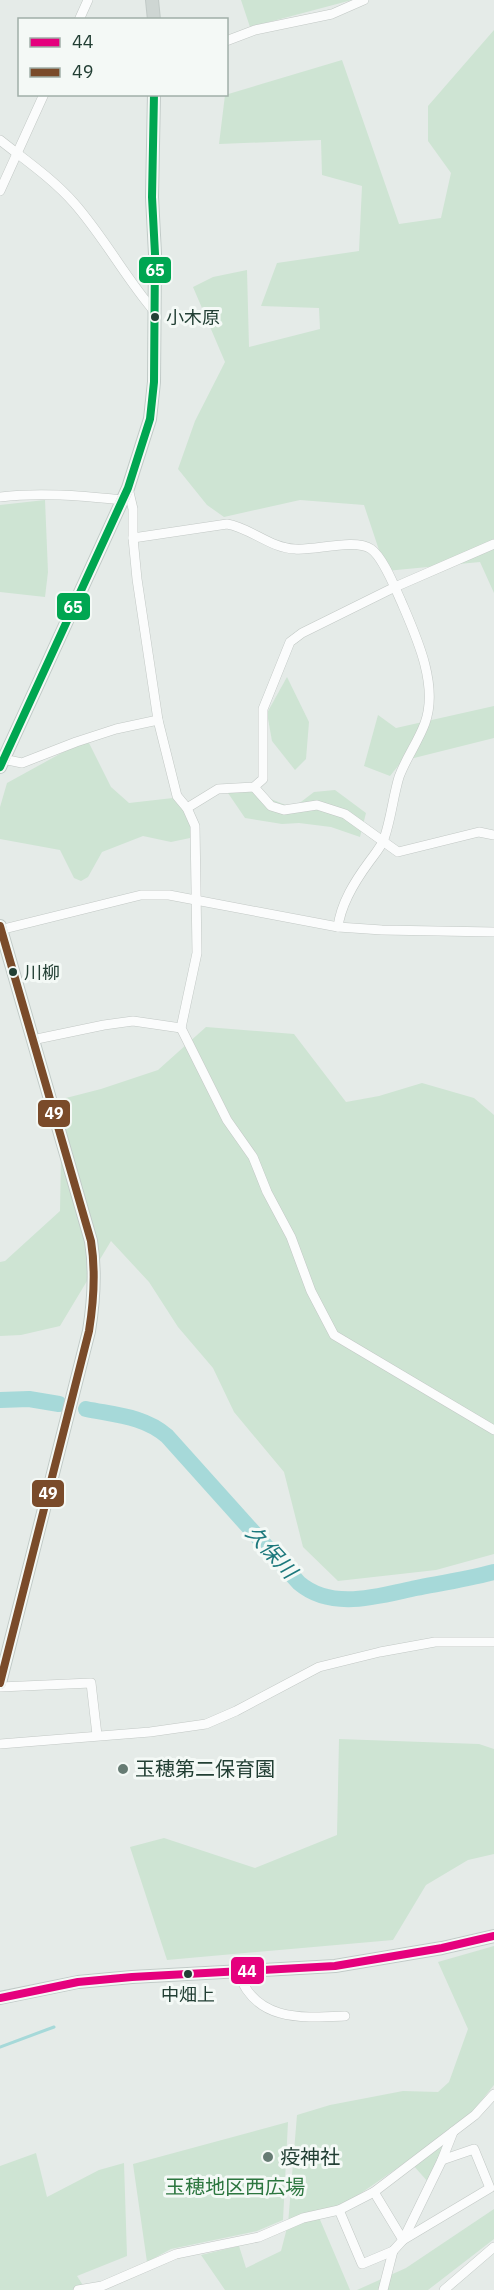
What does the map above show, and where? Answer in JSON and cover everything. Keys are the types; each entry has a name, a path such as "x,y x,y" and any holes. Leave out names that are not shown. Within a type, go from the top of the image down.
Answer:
{"main road":[{"path":"152,0 154,18"},
{"path":"2,763 128,488 150,419 153,382 155,254 152,197 154,96"},
{"path":"0,929 91,1241 95,1277 89,1331 0,1685"},
{"path":"0,1998 78,1982 335,1966 442,1948 494,1936"}],"street":[{"path":"80,18 88,0"},
{"path":"228,40 255,30 332,14 364,0"},
{"path":"0,191 5,168 17,153 43,96"},
{"path":"0,140 74,202 154,311"},
{"path":"128,488 133,509 137,579 158,720 177,796 187,808 195,826 197,953 181,1028 227,1120 253,1157 267,1192 291,1237 311,1291 334,1335 494,1430"},
{"path":"0,497 61,495 122,500"},
{"path":"133,538 227,524 239,526 269,542 293,549 354,545 371,549 395,587 416,636 428,674 426,722 400,776 383,841 357,878 340,913 338,927"},
{"path":"187,808 218,789 254,787 263,779 263,709 290,642 302,633 395,587 494,544"},
{"path":"2,763 22,763 87,739 158,720"},
{"path":"254,787 272,806 284,810 317,805 345,814 398,852 479,832 494,835"},
{"path":"0,929 141,895 169,896 338,927 494,932"},
{"path":"32,1040 132,1021 181,1028"},
{"path":"0,1744 150,1732 206,1724 236,1711 319,1667 380,1652 435,1642 494,1642"},
{"path":"0,1685 92,1683 97,1735"},
{"path":"238,1972 244,1988 254,1999 281,2015 298,2018 345,2016"},
{"path":"476,2115 494,2094"},
{"path":"78,2290 102,2286 176,2253 259,2237 303,2218 339,2210 374,2192 476,2115 494,2107"},
{"path":"383,2290 393,2252 403,2240 453,2132"},
{"path":"403,2240 490,2187 474,2149 442,2160"},
{"path":"374,2192 403,2240"},
{"path":"339,2210 362,2264 393,2252"},
{"path":"444,2290 494,2247"}],"green space":[{"path":"241,0 352,0 250,27"},
{"path":"494,30 494,593 480,562 386,571 364,505 300,500 224,517 207,505 178,469 195,421 225,362 193,287 213,277 247,270 249,347 320,329 319,308 261,306 277,263 359,251 362,186 322,175 321,140 219,144 225,96 342,60 399,224 441,218 451,173 428,141 428,106"},
{"path":"45,500 48,572 45,597 0,592 0,505"},
{"path":"287,677 309,722 306,759 295,770 272,741 267,713"},
{"path":"494,706 494,738 402,761 390,776 364,766 378,715 396,728"},
{"path":"87,739 111,787 129,803 179,799 195,830 190,838 171,842 143,836 102,852 88,877 81,881 74,878 60,850 0,839 0,807 7,783"},
{"path":"335,790 366,813 360,837 331,827 299,823 282,824 245,818 228,793 251,791 293,808 314,792"},
{"path":"206,1027 294,1034 346,1102 379,1096 422,1083 474,1098 494,1115 494,1554 436,1570 338,1581 303,1547 284,1472 234,1412 213,1368 178,1327 149,1282 111,1241 60,1326 21,1335 0,1336 0,1262 5,1261 60,1211 62,1099 158,1070"},
{"path":"339,1739 479,1744 494,1749 494,1854 468,1860 426,1885 393,1940 167,1960 130,1847 164,1838 255,1868 337,1835"},
{"path":"494,1946 494,2085 464,2122 354,2198 318,2215 350,2290 225,2290 201,2255 239,2246 246,2268 281,2251 288,2224 297,2115 330,2105 403,2091 438,2092 449,2082 468,2029 438,1962"},
{"name":"玉穂地区西広場","path":"288,2122 283,2220 257,2231 171,2249 147,2262 133,2164"},
{"path":"449,2137 429,2183 413,2165"},
{"path":"36,2153 47,2197 99,2170 124,2163 127,2256 77,2276 86,2290 0,2290 0,2166"},
{"path":"494,2209 494,2239 428,2290 357,2290 406,2268"}],"waterway":[{"name":"久保川","path":"0,1400 29,1399 59,1404"},
{"name":"久保川","path":"86,1409 139,1420 167,1436 299,1583 312,1592 326,1597 356,1599 386,1595 494,1572"},
{"path":"0,2047 54,2027"}],"transit line":[{"name":"65","path":"0,767 128,488 150,419 154,382 155,254 152,197 154,96"},
{"name":"49","path":"0,926 91,1241 94,1275 89,1331 0,1683"},
{"name":"44","path":"0,1998 78,1982 335,1966 442,1948 494,1936"}],"place":[{"name":"小木原","path":"155,317"},
{"name":"川柳","path":"13,972"},
{"name":"玉穂第二保育園","path":"123,1769"},
{"name":"中畑上","path":"188,1974"},
{"name":"疫神社","path":"268,2157"}]}
